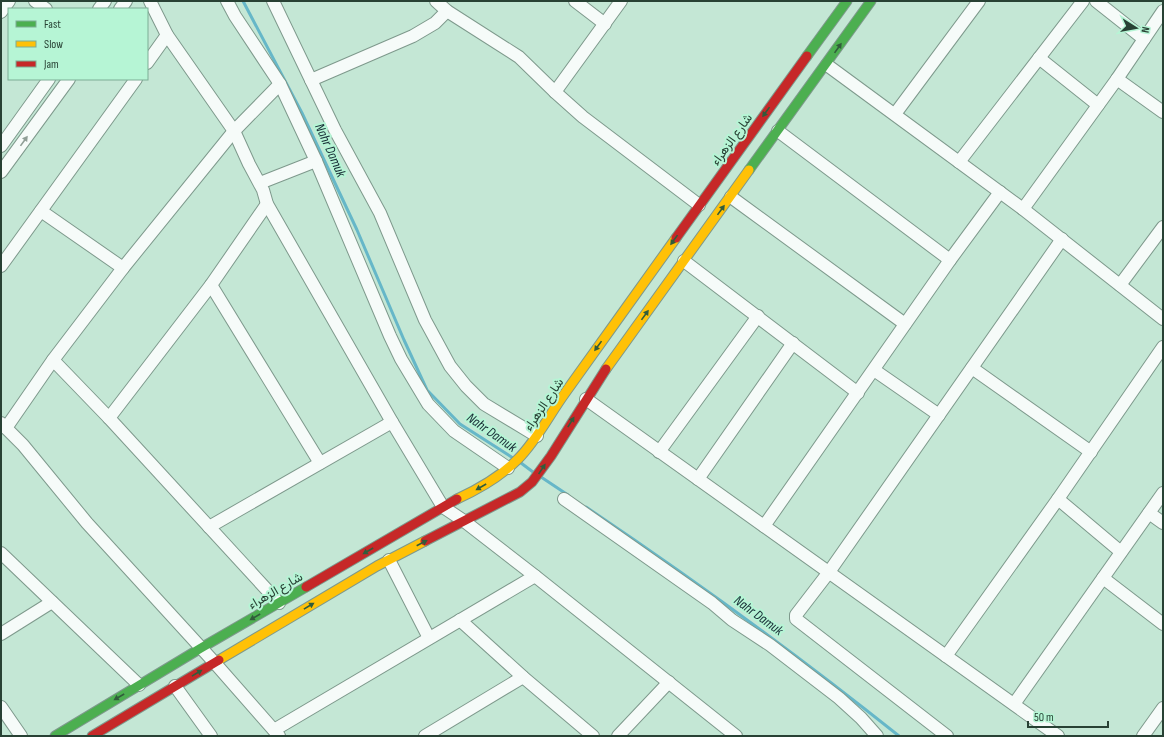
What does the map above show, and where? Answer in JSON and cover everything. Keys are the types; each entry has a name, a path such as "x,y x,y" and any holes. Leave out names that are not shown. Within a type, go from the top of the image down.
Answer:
{"main road":[{"name":"شارع الزهراء","path":"92,736 111,731 175,686 214,662 389,560 520,492 532,482 586,399 794,109 797,88 847,1"},
{"name":"شارع الزهراء","path":"55,736 201,648 443,507 488,483 510,466 534,439 562,397 777,98 797,88 826,65 871,1"},
{"path":"777,98 787,102 794,109"}],"street":[{"path":"1,12 9,1"},
{"path":"35,1 45,8"},
{"path":"150,1 167,35 234,131 249,164 260,183 267,204 392,422 443,507 464,521 535,576 736,736"},
{"path":"227,1 234,16 280,84 316,161 390,336 401,359 428,404 454,431 510,466"},
{"path":"273,1 335,130 380,213 425,320 450,366 466,386 484,404 534,439"},
{"path":"436,1 447,11 519,57 555,92 583,116 699,205"},
{"path":"575,1 604,24"},
{"path":"555,92 621,1"},
{"path":"895,114 979,1"},
{"path":"959,162 1083,1"},
{"path":"1096,1 1144,39"},
{"path":"311,80 413,36 436,23 447,11"},
{"path":"1023,209 1117,79 1163,11"},
{"path":"148,62 167,35"},
{"path":"1039,58 1098,105"},
{"path":"826,65 1023,209 1163,319"},
{"path":"1117,79 1163,112"},
{"path":"1,146 48,80"},
{"path":"1,172 68,80"},
{"path":"1,266 135,80"},
{"path":"280,84 234,131 123,268 3,426 23,445 87,523 277,733 429,638 535,576"},
{"path":"778,131 950,260"},
{"path":"260,183 316,161"},
{"path":"764,526 950,260 1000,192"},
{"path":"731,197 905,324"},
{"path":"109,418 211,285 267,204"},
{"path":"41,211 123,268"},
{"path":"1120,285 1163,227"},
{"path":"947,736 796,620 796,613 829,572 1062,239"},
{"path":"684,261 858,393"},
{"path":"211,285 320,463"},
{"path":"659,452 758,316"},
{"path":"698,479 793,343"},
{"path":"946,656 1058,499 1163,347"},
{"path":"53,360 109,418 279,603"},
{"path":"972,368 1091,452"},
{"path":"874,370 939,415"},
{"path":"586,399 1058,736"},
{"path":"209,527 392,422"},
{"path":"1014,704 1163,493"},
{"path":"564,499 712,604 732,620 770,645 839,698 861,718 877,736"},
{"path":"1058,499 1121,552"},
{"path":"1149,513 1163,523"},
{"path":"1,553 139,685"},
{"path":"389,560 429,638"},
{"path":"1103,578 1163,624"},
{"path":"1,634 52,602"},
{"path":"460,620 590,735"},
{"path":"425,736 523,677"},
{"path":"618,736 669,682"},
{"path":"175,686 211,736"},
{"path":"1,706 21,736"},
{"path":"1143,736 1163,708"}],"waterway":[{"name":"Nahr Damuk","path":"243,1 302,113 357,230 427,390 460,424 513,458"},
{"name":"Nahr Damuk","path":"521,463 533,472"},
{"name":"Nahr Damuk","path":"541,477 568,495"},
{"name":"Nahr Damuk","path":"586,507 745,618 823,676 899,736"}],"traffic: fast":[{"path":"807,56 847,1"},
{"path":"749,170 871,1"},
{"path":"55,736 306,587"}],"traffic: slow":[{"path":"606,369 749,170"},
{"path":"457,499 497,477 525,452 565,393 676,238"},
{"path":"219,660 377,566 425,541"}],"traffic: jam":[{"path":"676,238 807,56"},
{"path":"425,541 520,492 532,482 551,456 606,369"},
{"path":"306,587 457,499"},
{"path":"92,736 219,660"}]}
